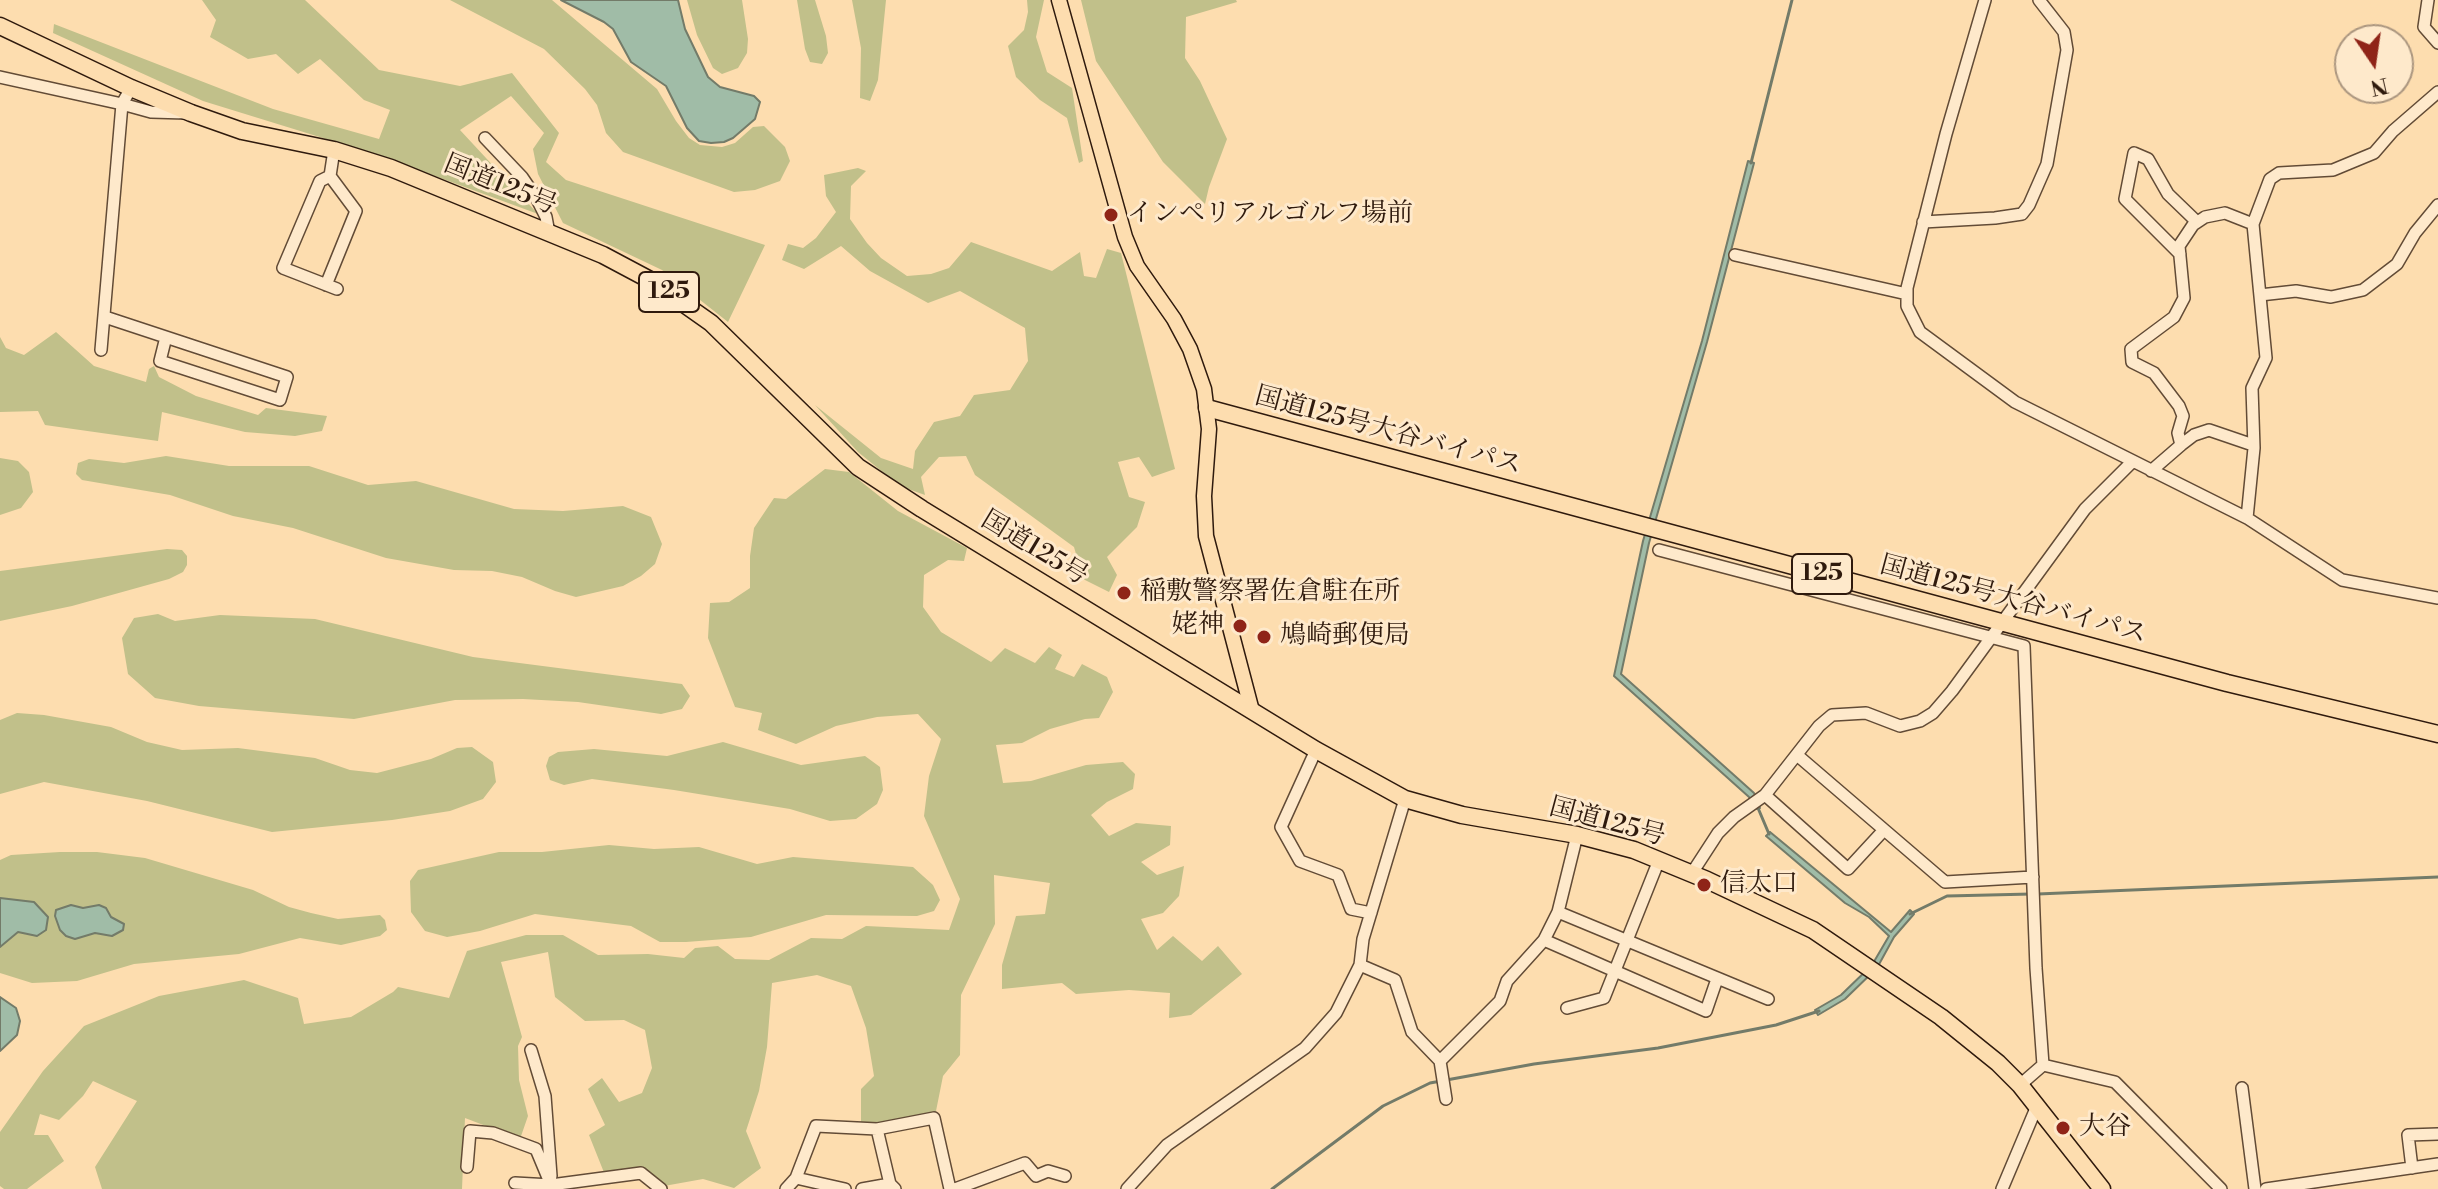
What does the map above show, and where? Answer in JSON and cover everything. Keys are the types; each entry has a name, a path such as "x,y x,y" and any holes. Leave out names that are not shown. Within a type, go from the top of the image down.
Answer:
{"highway":[{"name":"国道125号","path":"0,26 191,113 242,131 334,150 391,168 617,262 679,299 711,323 858,467 1316,750 1405,799 1462,815 1613,844 1692,873 1795,920 1878,973 1973,1041 2020,1085 2092,1185"},
{"name":"国道125号大谷バイパス","path":"1207,408 2227,683 2438,734"}],"main road":[{"path":"1059,0 1125,237 1137,266 1174,319 1190,349 1204,389 1209,429 1204,496 1206,536 1252,711"}],"street":[{"path":"1985,0 1923,222 1907,294 1907,306 1920,332 2015,402 2247,518 2342,580 2438,598"},
{"path":"1923,222 2022,214 2029,205 2047,164 2067,50 2064,32 2039,0"},
{"path":"2428,0 2424,27 2438,43"},
{"path":"0,77 151,112 191,113"},
{"path":"101,350 122,104 131,88"},
{"path":"2247,518 2253,445 2252,388 2266,358 2253,224 2270,179 2279,173 2333,170 2374,153 2393,131 2438,92"},
{"path":"485,138 522,177 537,199 546,217 549,233"},
{"path":"330,176 320,181 283,268 332,287 356,211 330,176 334,150"},
{"path":"2180,254 2125,199 2134,153 2148,159 2168,194 2197,222"},
{"path":"2260,295 2296,291 2331,297 2363,290 2397,264 2415,233 2438,205"},
{"path":"2181,445 2178,433 2183,416 2179,406 2154,373 2132,362 2131,349 2174,317 2184,298 2179,246 2184,235 2197,222 2225,213 2253,224"},
{"path":"1735,255 1907,294"},
{"path":"105,317 166,337 287,377 280,400 160,361 166,337"},
{"path":"2151,471 2194,435 2209,430 2253,445"},
{"path":"1692,873 1718,833 1765,795 1819,726 1832,715 1866,713 1900,726 1920,721 1933,713 2085,509 2132,462"},
{"path":"1659,550 2024,646 2043,1065"},
{"path":"1316,750 1281,827 1300,861 1338,875 1351,909 1371,913"},
{"path":"1797,755 1945,882 2034,880"},
{"path":"1765,795 1848,869 1883,831"},
{"path":"1127,1189 1167,1145 1305,1048 1336,1013 1360,965 1363,939 1405,799"},
{"path":"1440,1061 1500,1001 1507,981 1544,940 1558,912 1577,835"},
{"path":"1567,1008 1604,998 1659,860"},
{"path":"1558,912 1768,999"},
{"path":"1544,940 1706,1011 1717,979"},
{"path":"1360,965 1395,980 1412,1032 1440,1061 1446,1099"},
{"path":"531,1050 545,1096 551,1187"},
{"path":"2020,1085 2043,1065"},
{"path":"2043,1065 2115,1082 2221,1189"},
{"path":"2242,1088 2255,1189"},
{"path":"2002,1189 2037,1106"},
{"path":"786,1189 796,1178 816,1126 877,1129 934,1118 953,1189 1025,1163 1036,1176 1048,1171 1065,1176"},
{"path":"862,1189 893,1186 877,1129"},
{"path":"467,1167 470,1131 493,1133 536,1149 551,1187"},
{"path":"2412,1168 2408,1135 2438,1134"},
{"path":"2266,1189 2438,1164"},
{"path":"515,1183 551,1187 641,1173 661,1189"},
{"path":"796,1178 845,1189"}],"shaded area":[{"path":"202,0 305,0 379,70 460,86 512,73 559,133 546,162 566,180 765,245 728,322 662,270 563,223 538,174 533,149 544,133 511,96 460,130 538,214 378,155 203,101 53,33 54,24 273,109 379,139 390,110 364,100 320,59 298,74 276,54 248,59 210,37 216,20"},
{"path":"450,0 552,0 657,89 689,138 700,145 722,147 735,143 753,127 764,126 785,147 790,161 780,181 755,190 734,192 623,152 606,133 597,105 585,89 544,49"},
{"path":"561,0 678,0 685,29 708,77 720,87 754,96 760,102 755,119 724,142 699,141 687,128 666,86 631,62 613,29"},
{"path":"687,0 742,0 748,39 747,53 738,68 722,74 713,68 697,35"},
{"path":"797,0 815,0 828,53 822,64 810,62"},
{"path":"852,0 886,0 878,80 870,101 860,98 861,48"},
{"path":"1027,0 1044,0 1036,37 1047,72 1072,88 1083,161 1079,163 1067,118 1040,100 1016,77 1008,46 1024,30"},
{"path":"1081,0 1236,0 1186,17 1185,58 1200,81 1227,139 1205,204 1163,162 1096,61"},
{"path":"1748,161 1754,163 1649,543 1621,674 1754,793 1760,808 1755,809 1749,797 1614,676 1643,541 1702,341"},
{"path":"858,168 866,171 851,186 850,219 881,258 907,276 931,274 949,268 971,242 1052,271 1080,252 1084,276 1096,278 1107,249 1121,253 1175,469 1152,477 1139,457 1118,462 1129,497 1145,502 1137,527 1107,557 1117,575 1109,592 1083,579 1074,547 975,475 966,456 939,457 921,477 925,495 900,486 858,452 815,405 881,458 913,469 915,451 934,422 960,416 974,395 1010,390 1028,361 1025,328 960,291 928,303 870,271 841,246 804,269 782,260 788,244 803,248 816,238 836,212 826,196 824,175"},
{"path":"56,332 94,366 146,382 149,369 154,366 159,377 196,396 258,415 266,408 327,416 322,431 295,436 245,432 162,412 158,441 45,425 38,411 0,412 0,337 6,348 24,355"},
{"path":"166,456 229,466 309,466 368,485 416,481 514,509 563,511 623,506 651,517 662,544 655,564 641,576 623,586 576,597 522,577 492,571 454,570 386,558 293,528 233,516 170,495 82,480 76,474 78,463 89,459 124,463"},
{"path":"0,458 18,461 29,472 33,492 21,508 0,515"},
{"path":"825,469 849,472 898,511 967,548 964,561 948,560 924,575 923,607 941,632 991,662 1005,648 1035,663 1049,647 1062,655 1055,669 1074,677 1082,664 1107,677 1113,692 1099,718 1050,729 1022,743 996,745 1003,783 1031,781 1086,765 1123,762 1135,774 1133,789 1107,802 1091,815 1109,836 1136,823 1171,826 1170,845 1141,862 1157,875 1184,866 1179,896 1163,913 1141,919 1157,950 1173,936 1202,961 1218,946 1242,974 1191,1015 1169,1018 1170,993 1129,990 1076,994 1062,983 1002,989 1002,965 1016,916 1045,914 1050,883 994,875 995,924 961,995 960,1055 943,1076 935,1116 861,1126 861,1089 874,1076 866,1028 851,986 817,975 772,983 767,1047 759,1091 746,1131 761,1168 734,1188 703,1179 664,1186 643,1169 605,1175 589,1135 605,1125 588,1089 602,1078 619,1102 642,1093 652,1068 645,1030 624,1020 585,1021 555,997 548,952 501,962 522,1037 518,1046 519,1080 528,1116 520,1139 465,1118 462,1189 102,1189 95,1167 137,1101 93,1081 59,1120 40,1114 34,1135 48,1135 64,1161 27,1189 4,1189 0,1186 0,1132 43,1071 84,1026 159,996 244,980 298,998 304,1024 351,1017 398,987 449,998 467,951 526,935 563,935 598,955 648,954 684,958 695,948 718,946 735,959 769,960 811,938 842,939 866,926 949,930 960,899 924,816 929,776 941,739 918,714 877,717 836,726 796,744 758,730 762,713 735,707 708,638 710,603 729,602 750,588 754,528 774,498 786,499"},
{"path":"167,549 182,550 187,556 183,572 169,579 72,606 0,621 0,571"},
{"path":"158,614 175,621 220,615 315,619 473,657 682,684 690,696 682,709 661,714 578,702 523,699 455,700 354,719 199,706 155,698 128,674 122,638 134,618"},
{"path":"17,713 111,727 147,742 182,750 238,748 315,758 350,770 377,773 431,759 457,748 472,747 493,762 496,782 483,799 450,811 272,832 147,801 44,782 0,794 0,720"},
{"path":"723,742 801,765 865,756 880,767 883,790 877,804 856,819 830,821 790,809 674,790 592,779 564,785 550,780 546,766 549,757 558,752 594,749 667,756"},
{"path":"1770,832 1891,932 1910,910 1914,914 1894,937 1877,968 1845,999 1818,1015 1815,1010 1841,995 1872,965 1889,936 1766,836"},
{"path":"609,845 654,849 699,847 757,864 793,857 913,867 933,885 940,900 934,911 917,916 826,915 751,937 686,942 660,942 631,926 535,914 480,931 447,937 425,931 411,912 410,881 418,870 499,852 542,852"},
{"path":"97,852 145,858 253,890 289,907 311,913 338,919 380,915 385,920 387,930 380,936 341,945 300,938 239,954 134,964 77,981 32,983 0,973 0,860 11,855"},
{"path":"0,898 34,902 48,917 46,930 37,936 18,932 0,947"},
{"path":"71,905 106,908 111,917 124,924 123,930 112,936 95,933 75,939 66,936 55,916 56,910"},
{"path":"0,997 16,1008 20,1021 17,1035 0,1051"}],"waterway":[{"path":"1751,163 1792,0"},
{"path":"1758,808 1769,834"},
{"path":"2038,894 2438,877"},
{"path":"1910,914 1947,896 2031,894"},
{"path":"1272,1189 1383,1106 1430,1083 1534,1064 1658,1048 1776,1025 1819,1011"}],"place":[{"name":"インペリアルゴルフ場前","path":"1111,215"},
{"name":"稲敷警察署佐倉駐在所","path":"1124,593"},
{"name":"姥神","path":"1240,626"},
{"name":"鳩崎郵便局","path":"1264,637"},
{"name":"信太口","path":"1704,885"},
{"name":"大谷","path":"2063,1128"}]}
